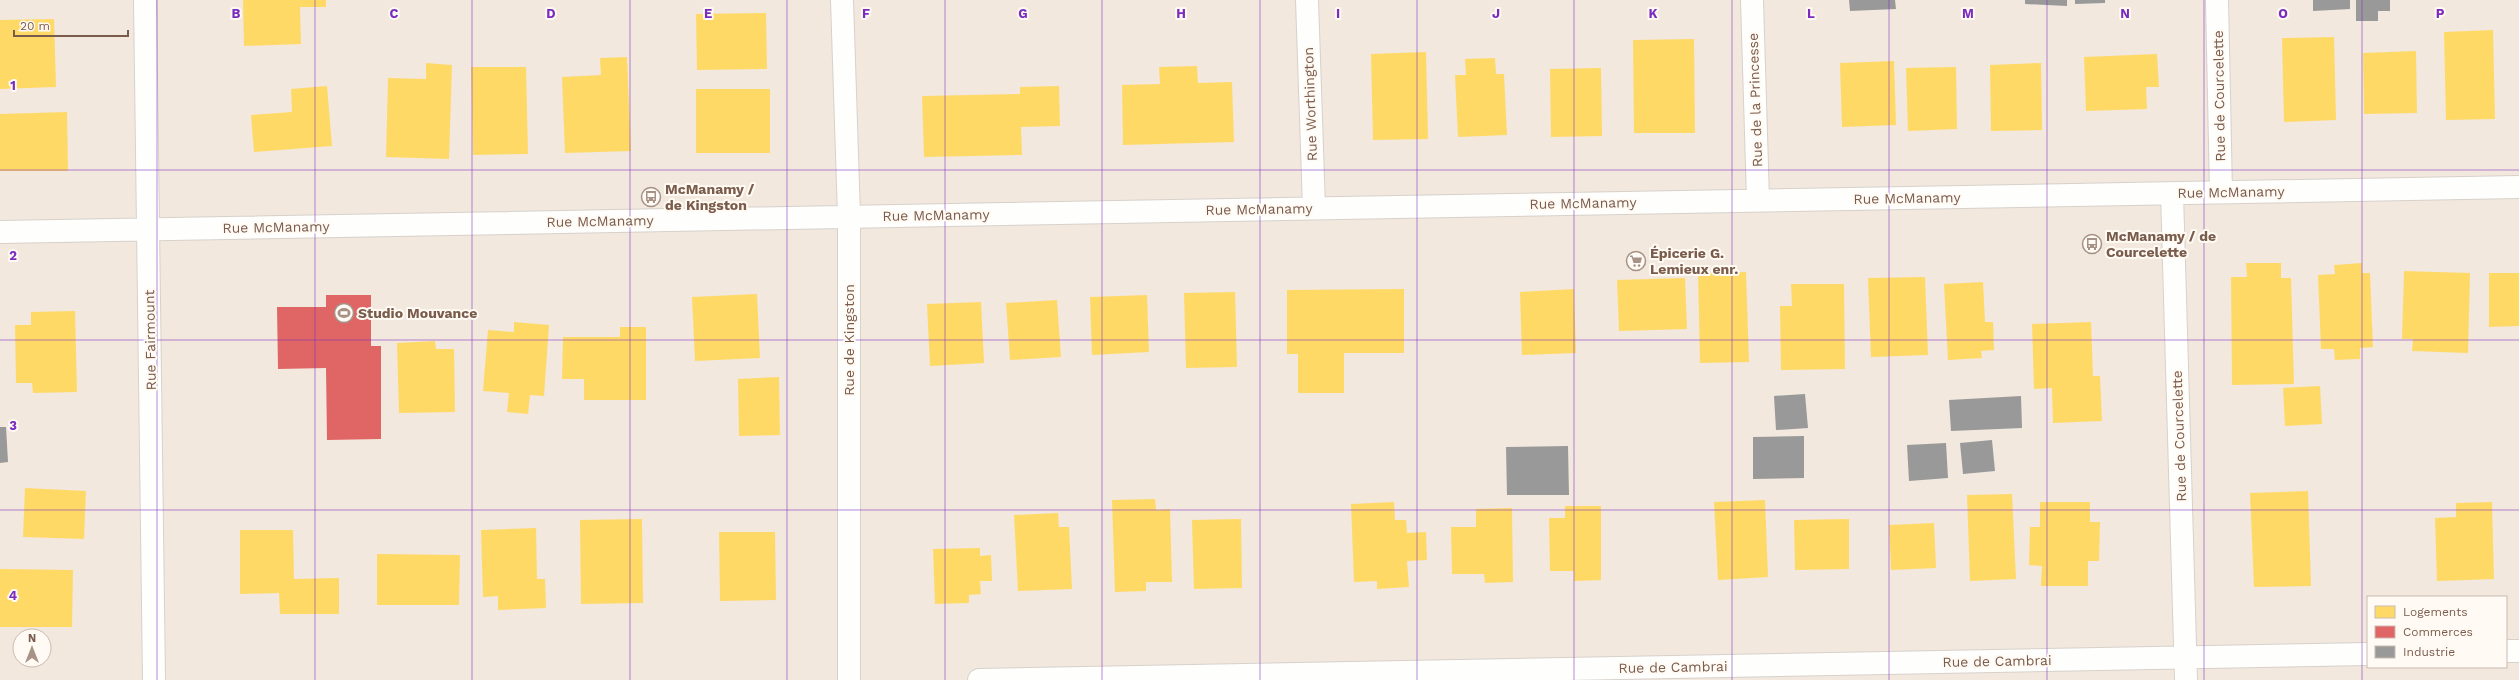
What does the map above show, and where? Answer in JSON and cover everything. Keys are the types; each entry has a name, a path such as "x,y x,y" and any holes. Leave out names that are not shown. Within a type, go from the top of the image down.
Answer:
{"street":[{"name":"Rue Fairmount","path":"145,0 154,680"},
{"name":"Rue de Kingston","path":"842,0 848,216 849,680"},
{"name":"Rue Worthington","path":"1307,0 1314,208"},
{"name":"Rue de la Princesse","path":"1752,0 1758,200"},
{"name":"Rue de Courcelette","path":"2217,0 2221,192"},
{"name":"Rue McManamy","path":"0,232 2519,187"},
{"name":"Rue de Courcelette","path":"2172,193 2186,680"},
{"path":"2507,651 2519,651"},
{"name":"Rue de Cambrai","path":"979,680 2367,654"}],"shaded area":[{"path":"0,0 2519,0 2519,680 0,680"}],"building: Logements":[{"path":"243,0 326,0 326,7 300,7 301,44 244,46"},
{"path":"766,13 767,69 697,70 696,14"},
{"path":"54,19 56,87 0,89 0,20"},
{"path":"2493,30 2495,119 2446,120 2444,32"},
{"path":"2334,37 2336,120 2284,122 2282,38"},
{"path":"1694,39 1695,133 1634,133 1633,40"},
{"path":"2416,51 2417,113 2364,114 2363,53"},
{"path":"1426,52 1428,139 1373,140 1371,54"},
{"path":"2157,54 2159,87 2146,87 2147,109 2086,111 2084,57"},
{"path":"627,57 631,151 565,153 562,77 601,75 600,58"},
{"path":"1495,58 1496,74 1504,74 1507,135 1458,137 1455,75 1466,75 1465,59"},
{"path":"1894,61 1896,125 1842,127 1840,63"},
{"path":"426,63 452,65 449,159 386,157 388,78 426,79"},
{"path":"2041,63 2042,130 1991,131 1990,65"},
{"path":"1197,66 1198,83 1232,82 1234,142 1123,145 1122,85 1160,84 1159,67"},
{"path":"471,67 526,67 528,154 473,155"},
{"path":"1956,67 1957,129 1908,131 1906,68"},
{"path":"1601,68 1602,136 1551,137 1550,69"},
{"path":"327,86 332,146 254,152 251,115 292,112 291,89"},
{"path":"1059,86 1060,126 1021,127 1022,155 924,157 922,96 1020,94 1020,87"},
{"path":"696,89 770,89 770,153 696,153"},
{"path":"67,112 68,171 0,171 0,114"},
{"path":"2246,263 2281,263 2281,278 2291,278 2294,384 2232,385 2231,277 2247,277"},
{"path":"2362,263 2362,273 2370,273 2373,347 2360,348 2360,359 2335,360 2334,349 2321,349 2318,275 2335,274 2334,265"},
{"path":"2404,271 2470,273 2468,353 2412,351 2413,339 2402,339"},
{"path":"1746,272 1749,362 1700,363 1698,273"},
{"path":"2489,273 2519,273 2519,326 2489,327"},
{"path":"1925,277 1928,355 1871,357 1868,278"},
{"path":"1685,278 1687,329 1619,331 1617,280"},
{"path":"1983,282 1985,322 1993,322 1994,350 1981,351 1982,358 1948,360 1944,284"},
{"path":"1791,284 1844,284 1845,369 1781,370 1780,306 1792,306"},
{"path":"1404,289 1404,353 1344,353 1344,393 1298,393 1298,354 1287,354 1287,290"},
{"path":"1574,289 1576,353 1522,355 1520,292"},
{"path":"1235,292 1237,367 1186,368 1184,293"},
{"path":"757,294 760,358 695,361 692,297"},
{"path":"1147,295 1149,352 1092,355 1090,297"},
{"path":"1057,300 1061,357 1010,360 1006,303"},
{"path":"981,302 984,363 930,366 927,304"},
{"path":"75,311 77,392 33,393 32,383 16,383 15,325 31,325 31,312"},
{"path":"514,322 549,325 544,396 530,395 528,414 507,412 509,393 483,391 488,330 514,332"},
{"path":"2091,322 2093,376 2100,376 2102,421 2053,423 2052,388 2034,389 2032,324"},
{"path":"620,327 646,327 646,400 584,400 584,379 562,379 563,337 620,337"},
{"path":"435,341 436,349 454,349 455,412 399,413 397,343"},
{"path":"779,377 780,435 739,436 738,379"},
{"path":"2320,386 2322,424 2285,426 2283,388"},
{"path":"25,488 86,491 84,539 23,537"},
{"path":"2308,491 2311,586 2254,587 2250,493"},
{"path":"2012,494 2016,579 1970,581 1967,495"},
{"path":"1155,499 1156,510 1170,509 1172,582 1146,582 1146,591 1115,592 1112,500"},
{"path":"1765,500 1768,577 1718,580 1714,502"},
{"path":"1394,502 1395,520 1406,520 1407,533 1426,532 1427,560 1407,561 1409,587 1377,589 1377,581 1354,582 1351,504"},
{"path":"2040,502 2090,502 2090,522 2100,522 2099,561 2088,561 2088,586 2041,586 2042,566 2029,565 2030,527 2040,527"},
{"path":"2492,502 2494,579 2437,581 2435,518 2456,517 2456,503"},
{"path":"1565,506 1601,506 1601,580 1574,581 1574,571 1550,571 1549,518 1565,518"},
{"path":"1512,508 1513,582 1485,583 1484,574 1452,574 1451,527 1476,527 1476,509"},
{"path":"1058,513 1059,527 1069,527 1072,589 1018,591 1014,515"},
{"path":"642,519 643,603 581,604 580,520"},
{"path":"1241,519 1242,588 1194,589 1192,520"},
{"path":"1849,519 1849,569 1795,570 1794,520"},
{"path":"1934,523 1936,568 1891,570 1889,525"},
{"path":"536,528 537,579 545,579 546,608 498,610 498,596 483,597 481,530"},
{"path":"240,530 293,530 294,579 339,578 339,614 280,614 279,593 240,594"},
{"path":"719,532 775,532 776,600 720,601"},
{"path":"980,548 980,556 991,555 992,581 980,581 981,594 969,595 969,603 935,604 933,549"},
{"path":"377,554 460,555 459,605 377,605"},
{"path":"0,569 73,570 72,627 0,627"}],"building: Commerces":[{"path":"326,295 371,295 371,346 381,346 381,439 327,440 326,368 278,369 277,307 326,307"}],"building: Industrie":[{"path":"1849,0 1895,0 1896,9 1850,11"},
{"path":"2025,0 2067,0 2067,6 2025,4"},
{"path":"2075,0 2105,0 2105,3 2075,4"},
{"path":"2313,0 2350,0 2350,9 2313,11"},
{"path":"2356,0 2390,0 2390,11 2378,11 2378,21 2356,21"},
{"path":"1805,394 1808,428 1776,430 1774,396"},
{"path":"2021,396 2022,428 1951,431 1949,400"},
{"path":"0,427 6,427 8,462 0,463"},
{"path":"1804,436 1804,478 1753,479 1753,437"},
{"path":"1992,440 1995,471 1963,474 1960,443"},
{"path":"1946,443 1948,478 1909,481 1907,445"},
{"path":"1568,446 1569,495 1507,495 1506,447"}],"place":[{"name":"McManamy / de Kingston","path":"651,197"},
{"name":"McManamy / de Courcelette","path":"2092,244"},
{"name":"Épicerie G. Lemieux enr.","path":"1636,261"},
{"name":"Studio Mouvance","path":"344,313"}]}
